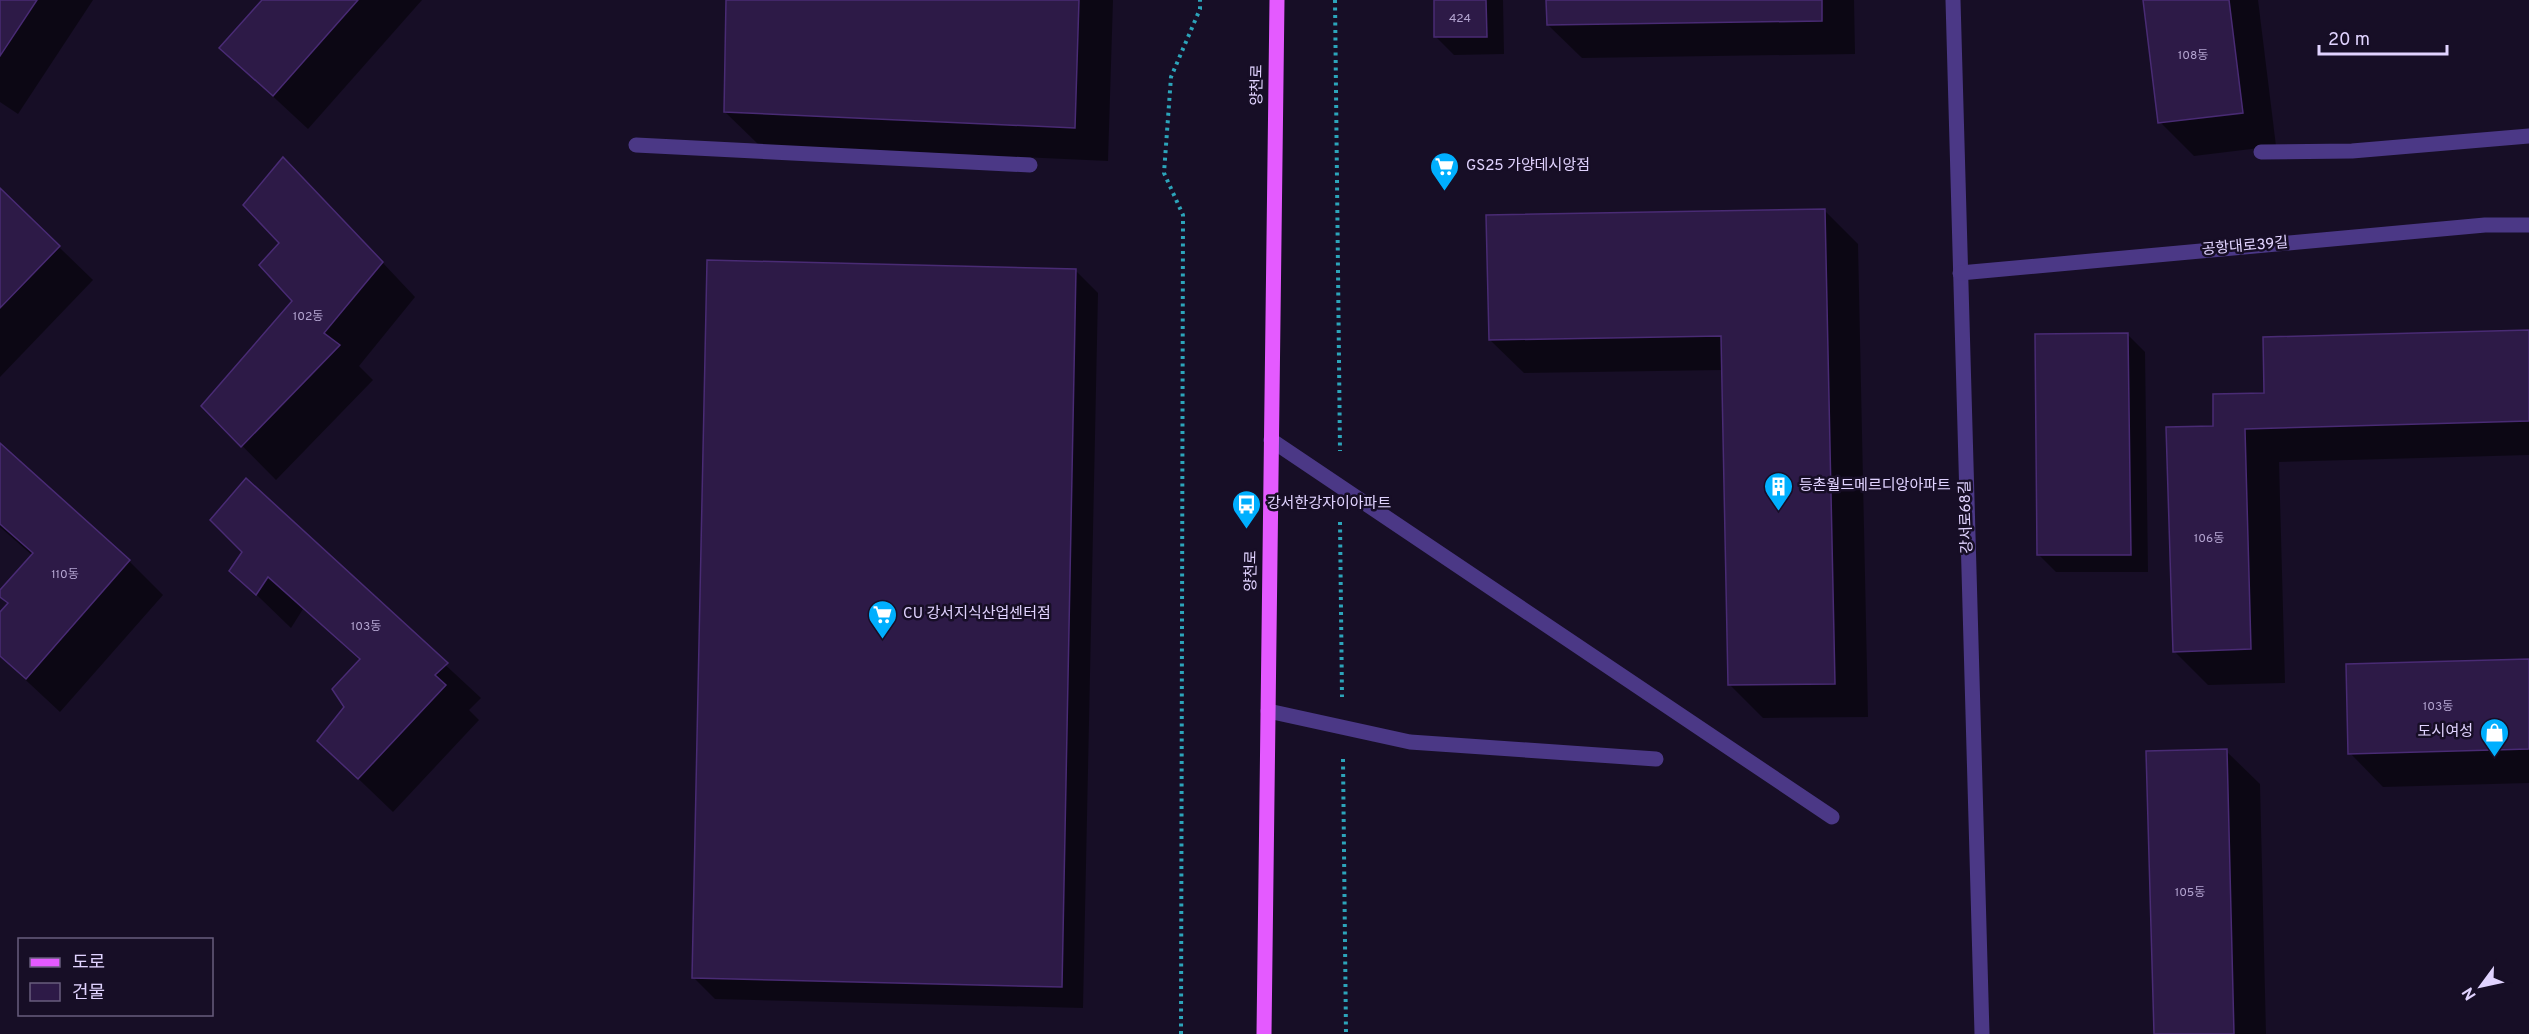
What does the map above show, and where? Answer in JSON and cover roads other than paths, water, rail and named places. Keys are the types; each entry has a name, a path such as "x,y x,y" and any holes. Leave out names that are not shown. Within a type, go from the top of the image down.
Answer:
{"main road":[{"name":"양천로","path":"1264,1034 1277,0"}],"street":[{"name":"강서로68길","path":"1953,0 1982,1034"},
{"path":"2261,153 2352,152 2529,136"},
{"path":"636,145 1030,165"},
{"name":"공항대로39길","path":"1960,273 2486,225 2529,225"},
{"path":"1271,441 1832,817"},
{"path":"1268,711 1410,742 1656,759"}],"place":[{"name":"GS25 가양데시앙점","path":"1445,192"},
{"name":"등촌월드메르디앙아파트","path":"1778,512"},
{"name":"강서한강자이아파트","path":"1246,530"},
{"name":"CU 강서지식산업센터점","path":"882,640"},
{"name":"도시여성","path":"2494,758"}]}
